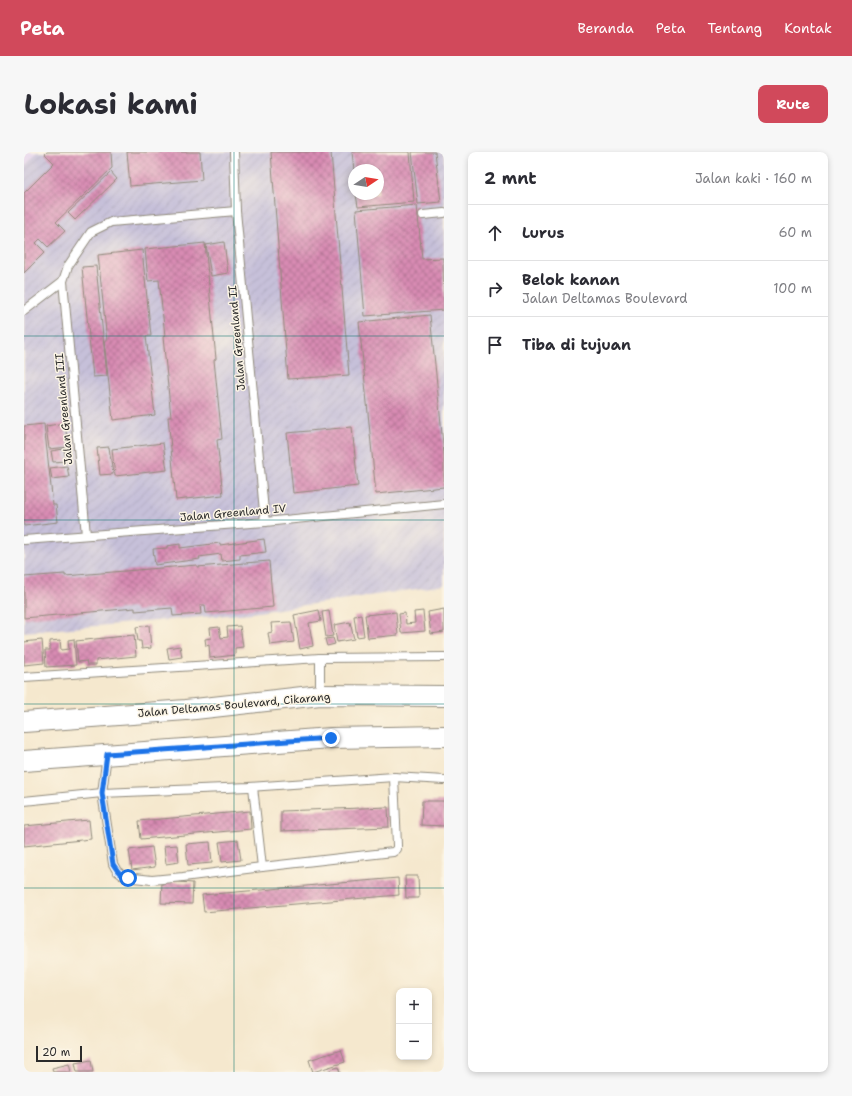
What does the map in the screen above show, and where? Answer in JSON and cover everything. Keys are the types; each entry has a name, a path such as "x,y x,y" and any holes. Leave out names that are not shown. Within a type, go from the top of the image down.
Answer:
{"street":[{"name":"Jalan Deltamas Boulevard, Cikarang","path":"24,722 186,710 320,695 444,696"},
{"path":"24,760 331,738 444,736"}],"lane":[{"name":"Jalan Greenland II","path":"234,152 236,211 265,522"},
{"path":"24,311 63,280 68,266 91,232 111,222 236,211"},
{"path":"423,215 444,213"},
{"name":"Jalan Greenland III","path":"63,280 86,535"},
{"name":"Jalan Greenland IV","path":"24,540 265,522 444,504"},
{"path":"24,677 320,658 444,657"},
{"path":"320,658 320,695"},
{"path":"107,754 102,793 113,864 117,871 125,877 152,880 395,851 397,845 394,777"},
{"path":"24,801 102,793 253,787 394,777 444,780"},
{"path":"253,787 262,866"}],"shaded area":[{"path":"24,152 37,152 24,168"},
{"path":"37,152 444,152 444,585 251,613 24,632 24,168"}],"building":[{"path":"47,152 111,152 112,168 56,222 65,231 48,247 40,239 36,243 45,252 24,273 24,193 54,163 45,154"},
{"path":"127,152 200,152 202,180 130,186"},
{"path":"271,152 331,152 349,375 288,379"},
{"path":"352,152 410,152 414,202 358,207 357,200 384,200 384,164 353,164"},
{"path":"412,152 435,152 441,202 418,204"},
{"path":"111,172 117,179 75,220 68,213"},
{"path":"417,205 422,259 443,258 444,310 365,316 356,210"},
{"path":"224,242 228,273 211,276 206,245"},
{"path":"205,243 222,439 217,440 223,495 176,500 168,417 171,417 163,337 165,336 159,280 148,281 145,249"},
{"path":"142,250 151,336 146,336 155,415 113,420 104,341 107,341 98,255"},
{"path":"96,266 107,376 93,377 82,267"},
{"path":"430,315 444,454 444,487 376,494 359,322"},
{"path":"65,423 68,447 49,449 46,426"},
{"path":"44,424 53,505 56,505 58,522 24,526 24,426"},
{"path":"352,427 358,486 293,493 287,433"},
{"path":"163,443 167,470 115,476 112,449"},
{"path":"109,447 113,474 100,475 97,448"},
{"path":"64,449 66,461 53,462 51,451"},
{"path":"67,466 69,477 52,479 50,468"},
{"path":"264,539 266,552 240,555 240,559 222,561 221,554 199,557 200,559 155,565 153,549 167,548 167,546 180,544 180,548 220,543 220,545"},
{"path":"269,561 273,607 206,613 205,605 200,605 201,614 173,616 172,608 135,611 135,608 24,618 24,577 65,574 65,576 197,565 197,567"},
{"path":"444,609 444,632 431,634 428,612"},
{"path":"319,610 321,621 309,623 313,646 300,649 294,615"},
{"path":"329,611 333,636 326,637 322,612"},
{"path":"423,611 425,631 401,633 399,614 405,613 406,624 415,623 414,612"},
{"path":"396,612 398,635 368,638 365,615"},
{"path":"361,615 364,636 357,637 354,616"},
{"path":"291,622 294,642 270,645 268,633 272,632 271,623"},
{"path":"350,622 354,639 337,642 334,625"},
{"path":"149,625 151,648 142,649 141,641 138,641 136,627"},
{"path":"240,626 243,647 235,648 235,655 210,658 209,645 206,646 205,639 211,638 210,628 219,627 221,638 228,637 227,627"},
{"path":"134,635 136,656 96,660 96,665 87,665 86,661 78,662 76,641"},
{"path":"333,638 335,644 327,646 325,639"},
{"path":"74,639 76,665 46,667 45,650 50,650 50,641 60,640 61,650 69,649 68,640"},
{"path":"42,640 44,663 24,665 24,642"},
{"path":"180,646 182,657 169,659 167,648"},
{"path":"422,801 444,801 444,826 421,825"},
{"path":"388,807 389,827 281,831 281,811"},
{"path":"250,811 251,829 141,839 139,821"},
{"path":"89,820 91,839 24,846 24,826"},
{"path":"238,840 241,860 222,862 219,842"},
{"path":"210,842 212,863 188,865 186,844"},
{"path":"177,845 179,862 166,864 164,846"},
{"path":"152,847 155,867 132,870 129,850"},
{"path":"405,876 418,876 419,898 406,898"},
{"path":"398,878 399,895 204,912 202,895"},
{"path":"162,881 193,883 192,904 161,903"},
{"path":"341,1050 345,1062 313,1072 309,1060"},
{"path":"91,1060 93,1072 77,1072 75,1063"},
{"path":"69,1064 71,1072 53,1072 52,1068"},
{"path":"338,1067 340,1072 325,1072"}],"route":[{"path":"128,878 117,871 113,864 102,793 107,754 331,738"}]}
